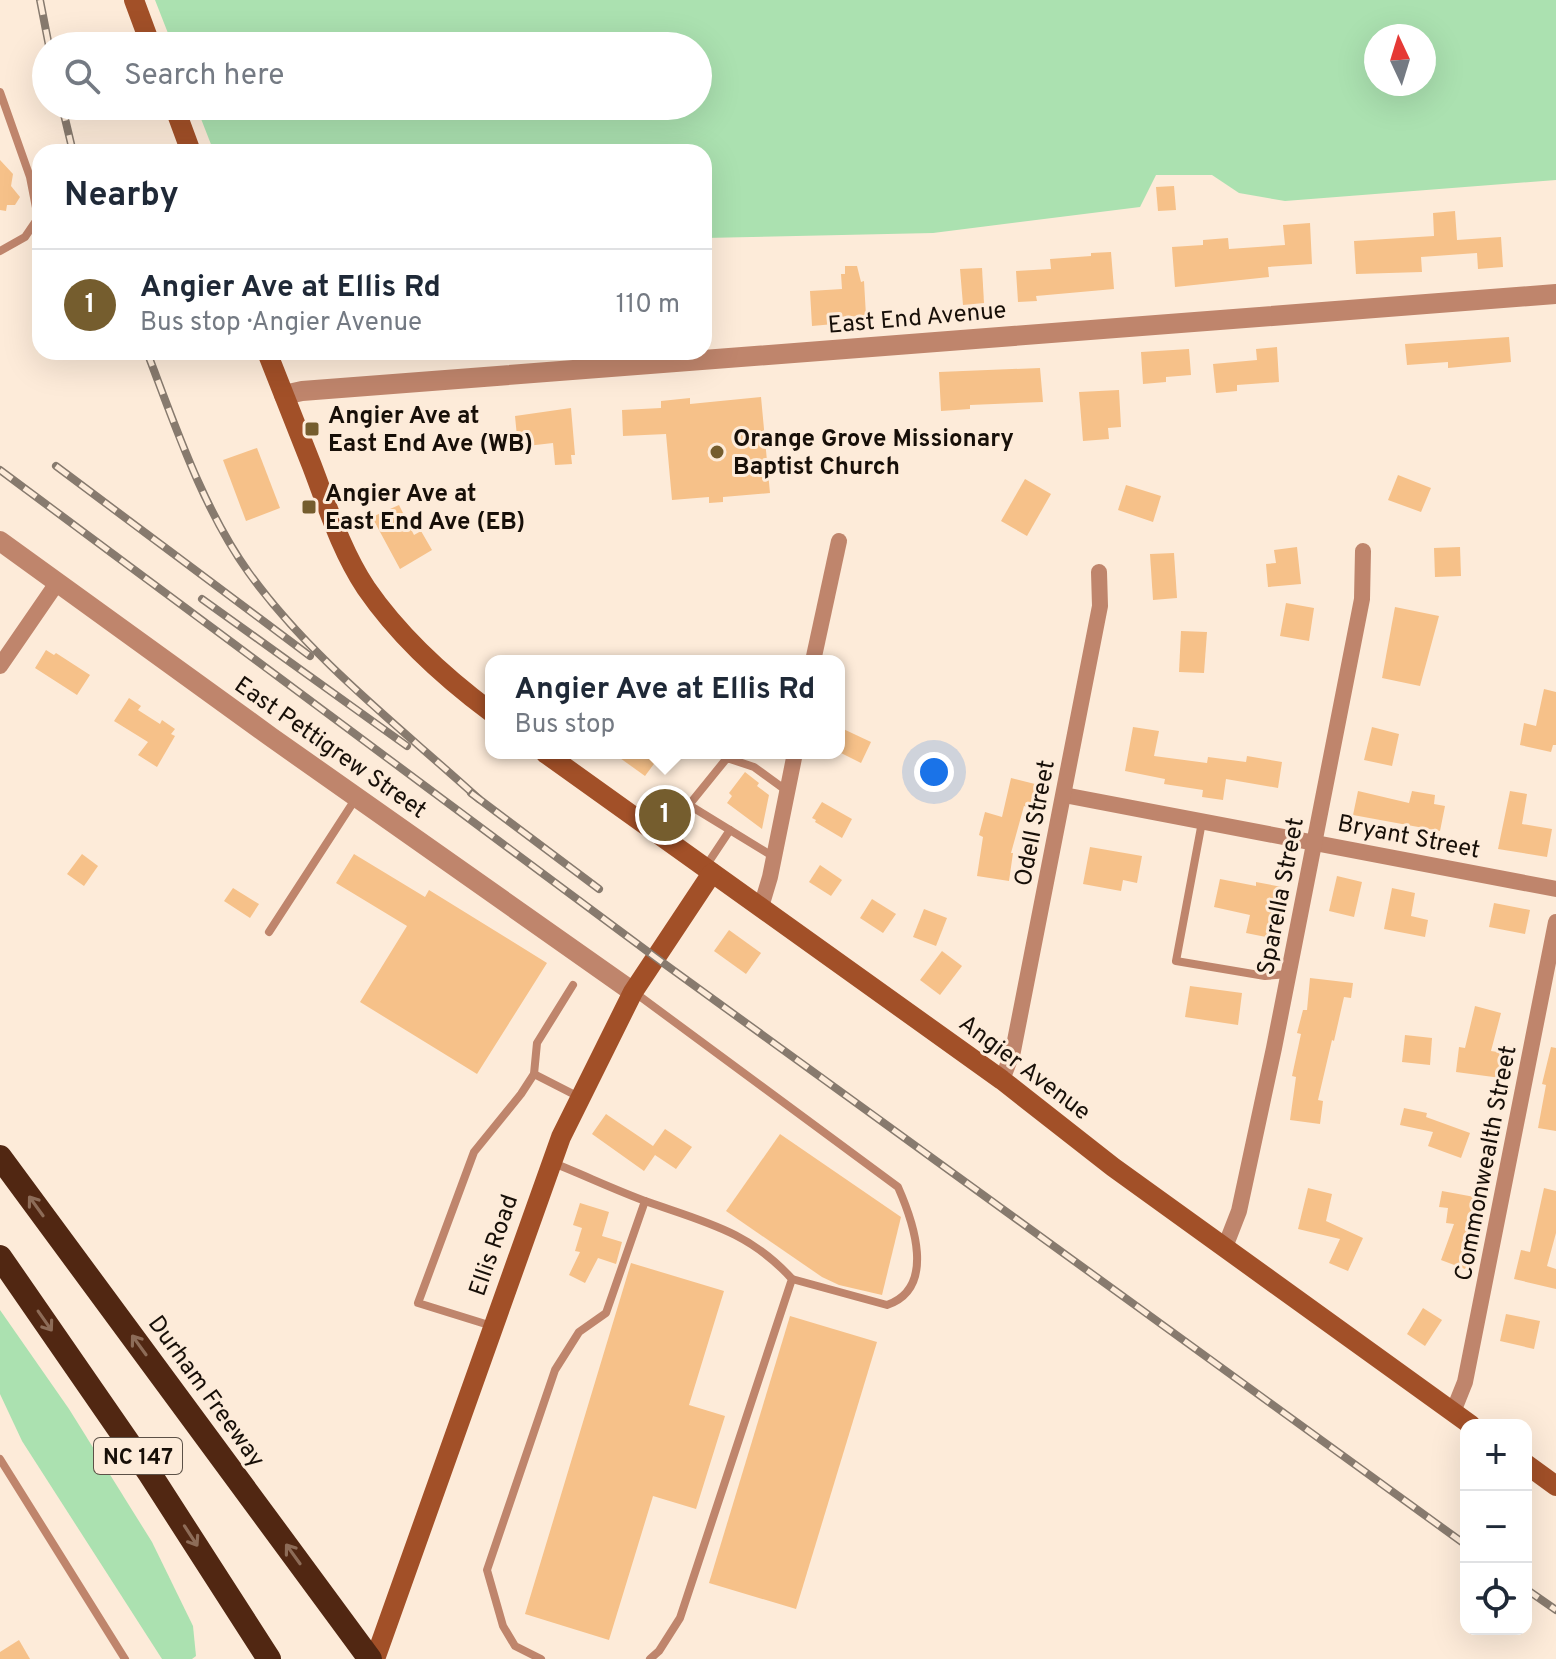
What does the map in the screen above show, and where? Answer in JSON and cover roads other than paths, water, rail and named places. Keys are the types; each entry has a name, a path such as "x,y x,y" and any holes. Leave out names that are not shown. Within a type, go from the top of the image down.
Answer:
{"highway":[{"name":"Durham Freeway","path":"0,1157 372,1659"},
{"name":"NC 147","path":"0,1257 150,1474 269,1659"}],"main road":[{"path":"134,0 146,32"},
{"path":"179,120 188,144"},
{"path":"270,360 328,514 349,559 389,617 433,664 485,707"},
{"name":"Angier Avenue","path":"553,759 1002,1080 1113,1167 1463,1419"},
{"name":"Ellis Road","path":"372,1659 551,1162 579,1098 633,992 708,870"},
{"path":"1532,1468 1556,1486"}],"street":[{"name":"East End Avenue","path":"712,359 1556,294"},
{"name":"East End Avenue","path":"284,395 302,391 703,360"},
{"name":"East Pettigrew Street","path":"0,541 633,992"},
{"path":"814,655 839,541"},
{"name":"Sparella Street","path":"1225,1247 1239,1211 1289,974 1362,599 1363,551"},
{"name":"Odell Street","path":"1002,1080 1013,1051 1064,795 1100,606 1099,572"},
{"path":"0,666 57,583"},
{"path":"761,907 794,759"},
{"name":"Bryant Street","path":"1064,795 1556,889"},
{"name":"Commonwealth Street","path":"1453,1412 1465,1382 1556,922"}],"lane":[{"path":"0,92 32,187"},
{"path":"0,251 25,237 32,227"},
{"path":"663,838 726,759"},
{"path":"730,759 754,767 787,791"},
{"path":"269,932 356,797"},
{"path":"689,805 774,857"},
{"path":"1202,822 1176,961 1265,976 1289,974"},
{"path":"708,870 730,830"},
{"path":"493,1326 418,1303 474,1152 534,1074 537,1043 573,985"},
{"path":"551,1162 645,1201 718,1225 773,1258 792,1279 887,1305 895,1302 908,1288 917,1271 919,1255 910,1214 898,1187 633,992"},
{"path":"534,1074 579,1098"},
{"path":"541,1659 515,1646 503,1626 487,1570 555,1370 579,1332 606,1313 645,1201"},
{"path":"650,1659 659,1651 680,1618 792,1279"},
{"path":"0,1459 125,1659"}],"railway":[{"path":"40,0 46,32"},
{"path":"65,120 71,144"},
{"path":"150,360 204,494 249,573 300,635 329,664 479,799"},
{"path":"56,466 310,656"},
{"path":"0,470 655,957 1460,1541"},
{"path":"202,599 407,746"},
{"path":"471,793 599,889"},
{"path":"1532,1593 1556,1610"}],"place":[{"name":"Angier Ave at East End Ave (WB)","path":"312,429"},
{"name":"Orange Grove Missionary Baptist Church","path":"717,452"},
{"name":"Angier Ave at East End Ave (EB)","path":"309,507"},
{"name":"Angier Ave at Ellis Rd","path":"665,815"}]}
